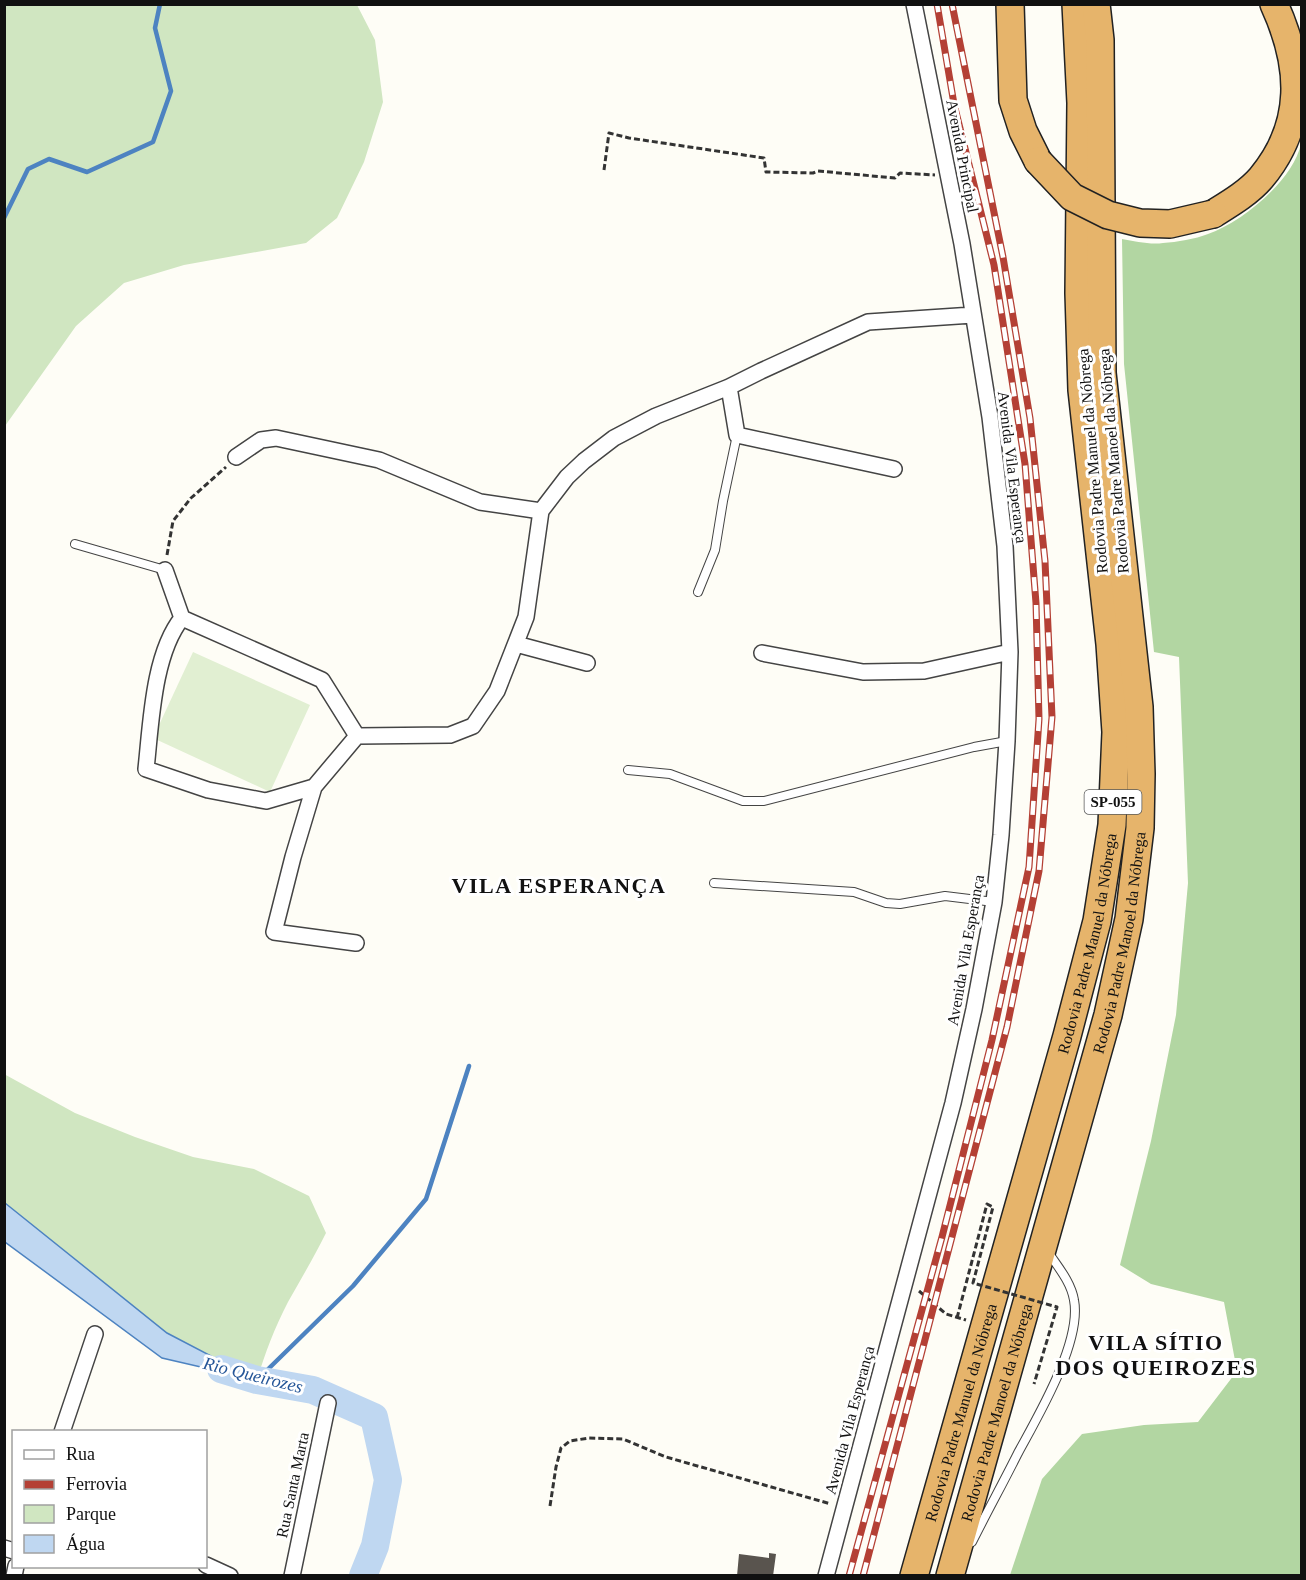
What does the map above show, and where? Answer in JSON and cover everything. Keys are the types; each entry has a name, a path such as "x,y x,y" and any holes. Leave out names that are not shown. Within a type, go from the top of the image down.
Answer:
{"highway":[{"path":"1010,4 1013,100 1023,131 1038,161 1072,197 1090,207 1108,215 1140,223 1170,224 1213,214 1237,198 1260,179 1282,146 1293,111 1295,70 1286,31 1274,4"},
{"name":"Rodovia Padre Manuel da Nóbrega","path":"914,1575 1067,1036 1097,921 1112,825 1116,732 1110,644 1082,390 1081,103 1076,4"},
{"name":"Rodovia Padre Manoel da Nóbrega","path":"952,1575 1108,1015 1129,919 1140,828 1142,774 1138,707 1102,373 1098,4"}],"street":[{"name":"Avenida Principal","path":"914,4 962,244 973,315"},
{"path":"356,943 274,932 314,787 357,736 450,735 473,726 497,691 526,617 541,511 567,477 614,438 656,416 729,387 868,322 973,315"},
{"name":"Avenida Vila Esperança","path":"826,1575 953,1103 975,1009 994,902 1001,835 1010,652 1005,546 990,417 973,315"},
{"path":"729,387 737,435 894,469"},
{"path":"236,458 261,440 276,438 379,460 480,502 541,511"},
{"path":"165,570 182,618 322,680 357,736"},
{"path":"182,618 172,630 155,688 146,769 208,790 266,801 314,787"},
{"path":"516,644 586,663"},
{"path":"762,653 873,672 924,671 1010,652"},
{"path":"62,1430 95,1334"},
{"name":"Rua Santa Marta","path":"292,1575 328,1402"},
{"path":"207,1565 230,1575"}],"lane":[{"path":"698,592 715,550 737,435"},
{"path":"75,544 165,570"},
{"path":"628,770 670,774 743,801 764,801 974,747 1007,741"},
{"path":"714,883 854,892 886,903 900,904 945,896 994,902"},
{"path":"952,1575 1041,1409 1063,1362 1074,1328 1075,1301 1067,1280 1044,1245"}],"path":[{"path":"604,170 609,133 764,158 766,172 813,173 818,171 895,178 900,174 949,176"},
{"path":"165,570 173,521 191,498 236,458"},
{"path":"957,1318 987,1204 993,1207 973,1283 1057,1307 1034,1384"},
{"path":"906,1279 946,1314 985,1325"},
{"path":"550,1506 561,1448 570,1441 589,1438 623,1439 686,1463 844,1509"}],"green space":[{"path":"5,4 357,5 375,40 383,102 364,162 337,218 306,243 184,265 124,283 76,326 5,426"},
{"path":"1301,144 1301,1575 1010,1575 1042,1479 1082,1434 1144,1425 1198,1422 1237,1371 1224,1302 1151,1284 1120,1265 1151,1141 1176,1015 1188,883 1179,657 1154,652 1124,364 1122,239 1168,243 1208,234 1222,228 1251,210 1265,198 1288,172"},
{"path":"193,652 310,705 270,792 153,738"},
{"path":"4,1074 75,1113 135,1137 193,1157 254,1169 309,1196 326,1233 279,1321 257,1380 167,1333 5,1203"}],"water":[{"path":"5,1203 167,1333 257,1380 162,1358 5,1242"}],"building":[{"path":"769,1553 776,1554 773,1576 737,1576 739,1554 769,1558"}],"waterway":[{"path":"4,218 28,169 49,159 87,172 153,142 171,91 155,28 160,4"},
{"path":"257,1380 353,1286 426,1199 469,1066"},
{"name":"Rio Queirozes","path":"221,1369 257,1380 313,1390 374,1417 388,1480 375,1546 363,1576"}],"railway":[{"path":"849,1576 942,1237 992,1040 1029,867 1039,719 1036,603 1025,464 994,265 954,104 937,4"},
{"path":"863,1576 1007,1027 1039,871 1052,717 1045,561 1030,418 1003,257 952,4"}],"district":[{"name":"VILA ESPERANÇA","path":"559,885"},
{"name":"VILA SÍTIO DOS QUEIROZES","path":"1156,1354"}]}
